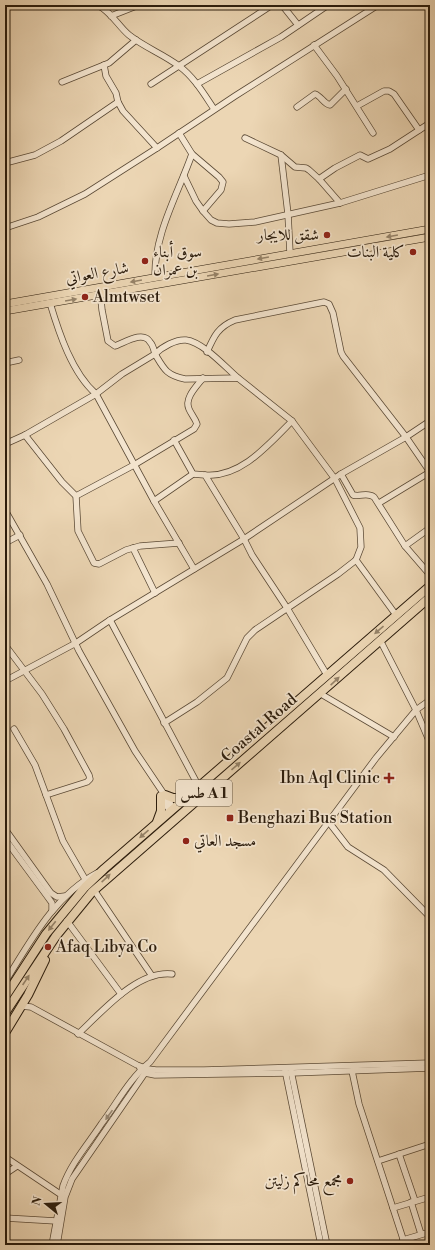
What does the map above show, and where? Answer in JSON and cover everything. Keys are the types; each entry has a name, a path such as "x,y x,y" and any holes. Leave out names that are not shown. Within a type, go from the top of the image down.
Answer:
{"highway":[{"name":"Coastal Road","path":"5,997 46,934 85,887 430,586"},
{"name":"Coastal Road","path":"5,1013 56,936 94,890 321,694 430,597"},
{"path":"157,823 161,811 162,793 173,798 186,798"},
{"path":"5,1033 38,975 56,936"}],"main road":[{"name":"شارع العواتي","path":"5,304 100,291 156,277 430,229"},
{"path":"5,311 50,303 100,291 430,237"},
{"path":"366,240 367,248"}],"street":[{"path":"97,5 136,40 180,66 197,84 214,109"},
{"path":"111,16 139,5"},
{"path":"151,84 272,5"},
{"path":"282,5 298,25"},
{"path":"197,84 281,37 328,5"},
{"path":"5,228 38,217 85,194 180,133 214,109 378,5"},
{"path":"62,82 104,65 136,40"},
{"path":"314,45 346,89 373,133"},
{"path":"104,65 106,76 127,117 157,148"},
{"path":"297,107 314,94 318,95 330,105 346,89"},
{"path":"357,106 384,91 389,91 394,94 419,130"},
{"path":"5,163 35,155 60,141 118,102"},
{"path":"319,178 361,155 368,159 390,149 430,123"},
{"path":"180,133 192,154 208,166 223,182 221,190 203,211"},
{"path":"245,138 281,155 292,165 298,168 306,168 319,178 340,203"},
{"path":"156,277 157,251 165,223 192,154"},
{"path":"281,155 288,214 290,253"},
{"path":"184,176 196,201 203,211 217,223 229,224 255,222 340,203 430,175"},
{"path":"100,291 108,341 115,346 139,336 144,337 151,342 155,354 164,369 172,376 185,379 238,378"},
{"path":"207,352 220,328 226,323 324,302 329,304 333,313 343,356 406,437 430,472 379,503"},
{"path":"50,303 70,358 78,374 85,385 96,394 154,501 194,569"},
{"path":"5,444 26,435 96,394 122,374 165,347 180,340 191,342 202,347 292,421 335,479 360,528 360,547 356,560 338,574 255,630 247,638 227,678 197,702 164,723"},
{"path":"5,363 18,360"},
{"path":"76,496 190,432 196,426 196,421 189,410 188,403 192,392 203,378"},
{"path":"154,501 193,474 216,476 231,471 250,461 292,421"},
{"path":"5,681 76,644 110,620 244,539 341,474 406,437 430,421"},
{"path":"26,435 62,482 76,496 78,530 94,563 99,564 132,548 140,546 179,543"},
{"path":"174,440 193,474"},
{"path":"341,474 353,495 368,494 374,497 405,546 430,574"},
{"path":"205,475 327,675"},
{"path":"5,510 47,584 76,644 135,751 172,810"},
{"path":"405,546 430,528"},
{"path":"5,543 20,535"},
{"path":"132,548 155,593"},
{"path":"356,560 396,615"},
{"path":"110,620 199,787"},
{"path":"380,640 416,710 430,743"},
{"path":"5,645 42,694 90,777 89,781 87,782 46,795"},
{"path":"321,694 394,737"},
{"path":"52,1245 56,1221 63,1196 77,1170 150,1062 273,899 328,821 416,710 430,700"},
{"path":"14,729 34,765 63,841 85,879"},
{"path":"328,821 348,847 384,870 430,917"},
{"path":"5,829 10,843 50,899 52,912"},
{"path":"10,843 51,893 57,897 65,896"},
{"path":"5,851 10,843"},
{"path":"5,981 37,932 65,896 85,879 104,869"},
{"path":"94,890 152,976"},
{"path":"67,921 121,994"},
{"path":"78,1034 128,989 152,976 164,973 172,974"},
{"path":"21,1006 32,1007 145,1070 204,1073 430,1063"},
{"path":"288,1070 352,1071 430,1068"},
{"path":"288,1070 306,1157 327,1245"},
{"path":"352,1071 359,1104 404,1242 421,1234 430,1232"},
{"path":"378,1161 430,1144"},
{"path":"399,1154 421,1234"},
{"path":"5,1157 63,1196"},
{"path":"306,1157 321,1245"},
{"path":"5,1174 17,1166"},
{"path":"57,1245 63,1196"},
{"path":"393,1208 430,1197"},
{"path":"5,1218 56,1221"}],"place":[{"name":"شقق للايجار","path":"327,235"},
{"name":"كلية البنات","path":"413,252"},
{"name":"سوق أبناء بن عمران","path":"145,261"},
{"name":"Almtwset","path":"85,297"},
{"name":"Ibn Aql Clinic","path":"389,778"},
{"name":"Benghazi Bus Station","path":"230,818"},
{"name":"مسجد العاتي","path":"186,841"},
{"name":"Afaq Libya Co","path":"48,947"},
{"name":"مجمع محاكم زليتن","path":"350,1181"}]}
